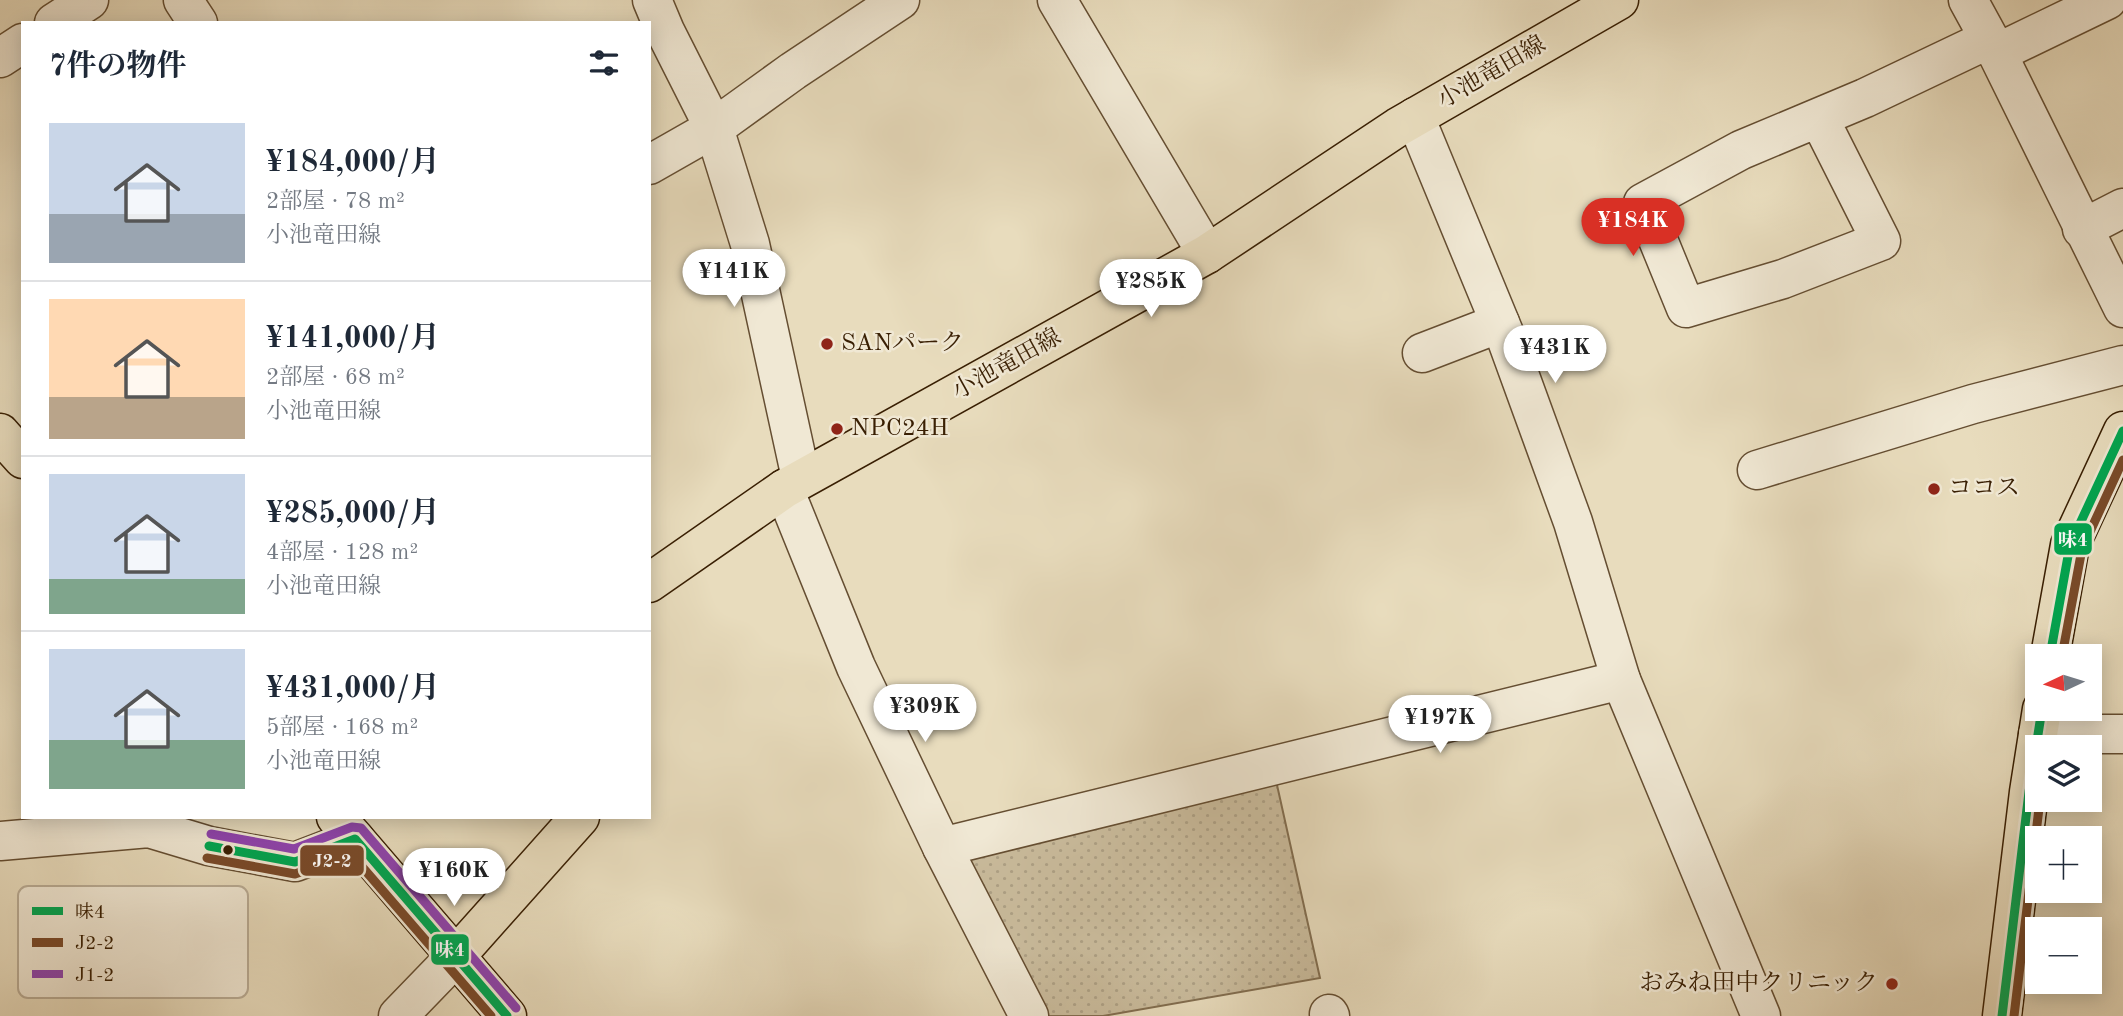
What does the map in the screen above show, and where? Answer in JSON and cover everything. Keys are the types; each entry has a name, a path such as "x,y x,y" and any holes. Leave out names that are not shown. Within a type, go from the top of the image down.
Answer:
{"main road":[{"name":"小池竜田線","path":"651,582 792,483 1207,254 1415,117 1619,0"},
{"path":"2052,644 2070,545 2123,431"},
{"path":"0,433 21,457"},
{"path":"2002,1016 2040,721"},
{"path":"456,957 578,819"},
{"path":"345,828 507,1016"}],"street":[{"path":"57,21 89,0"},
{"path":"183,0 197,21"},
{"path":"652,0 714,128 750,244 792,483 856,667 942,847 1029,1016"},
{"path":"651,164 714,128 793,71 900,0"},
{"path":"1057,0 1207,254"},
{"path":"1968,0 2123,308"},
{"path":"1811,121 1824,128 1881,241 1783,279 1686,308 1643,203 1741,150 1866,98 2107,0"},
{"path":"1415,117 1500,323 1573,522 1620,680 1760,1016"},
{"path":"2082,229 2123,208"},
{"path":"1422,353 1500,323"},
{"path":"1757,470 1973,404 2123,365"},
{"path":"942,847 1620,680"},
{"path":"2040,721 2123,734"},
{"path":"0,841 149,828 209,846 295,862 345,828"},
{"path":"398,1016 456,957"}],"shaded area":[{"path":"1275,776 1320,978 1103,1016 1044,1016 955,852"}],"transit line":[{"name":"味4","path":"2052,644 2070,545 2123,431"},
{"name":"J2-2","path":"2064,644 2082,549 2123,460"},
{"name":"味4","path":"2002,1016 2040,721"},
{"name":"J2-2","path":"2014,1016 2039,812"},
{"name":"J1-2","path":"211,834 294,849 352,827 361,828 516,1008"},
{"name":"味4","path":"209,846 295,862 355,839 507,1016"},
{"name":"J2-2","path":"207,858 295,874 351,854 491,1016"}],"place":[{"name":"SANパーク","path":"827,344"},
{"name":"NPC24H","path":"837,429"},
{"name":"ココス","path":"1934,489"},
{"name":"おみね田中クリニック","path":"1892,984"}]}
